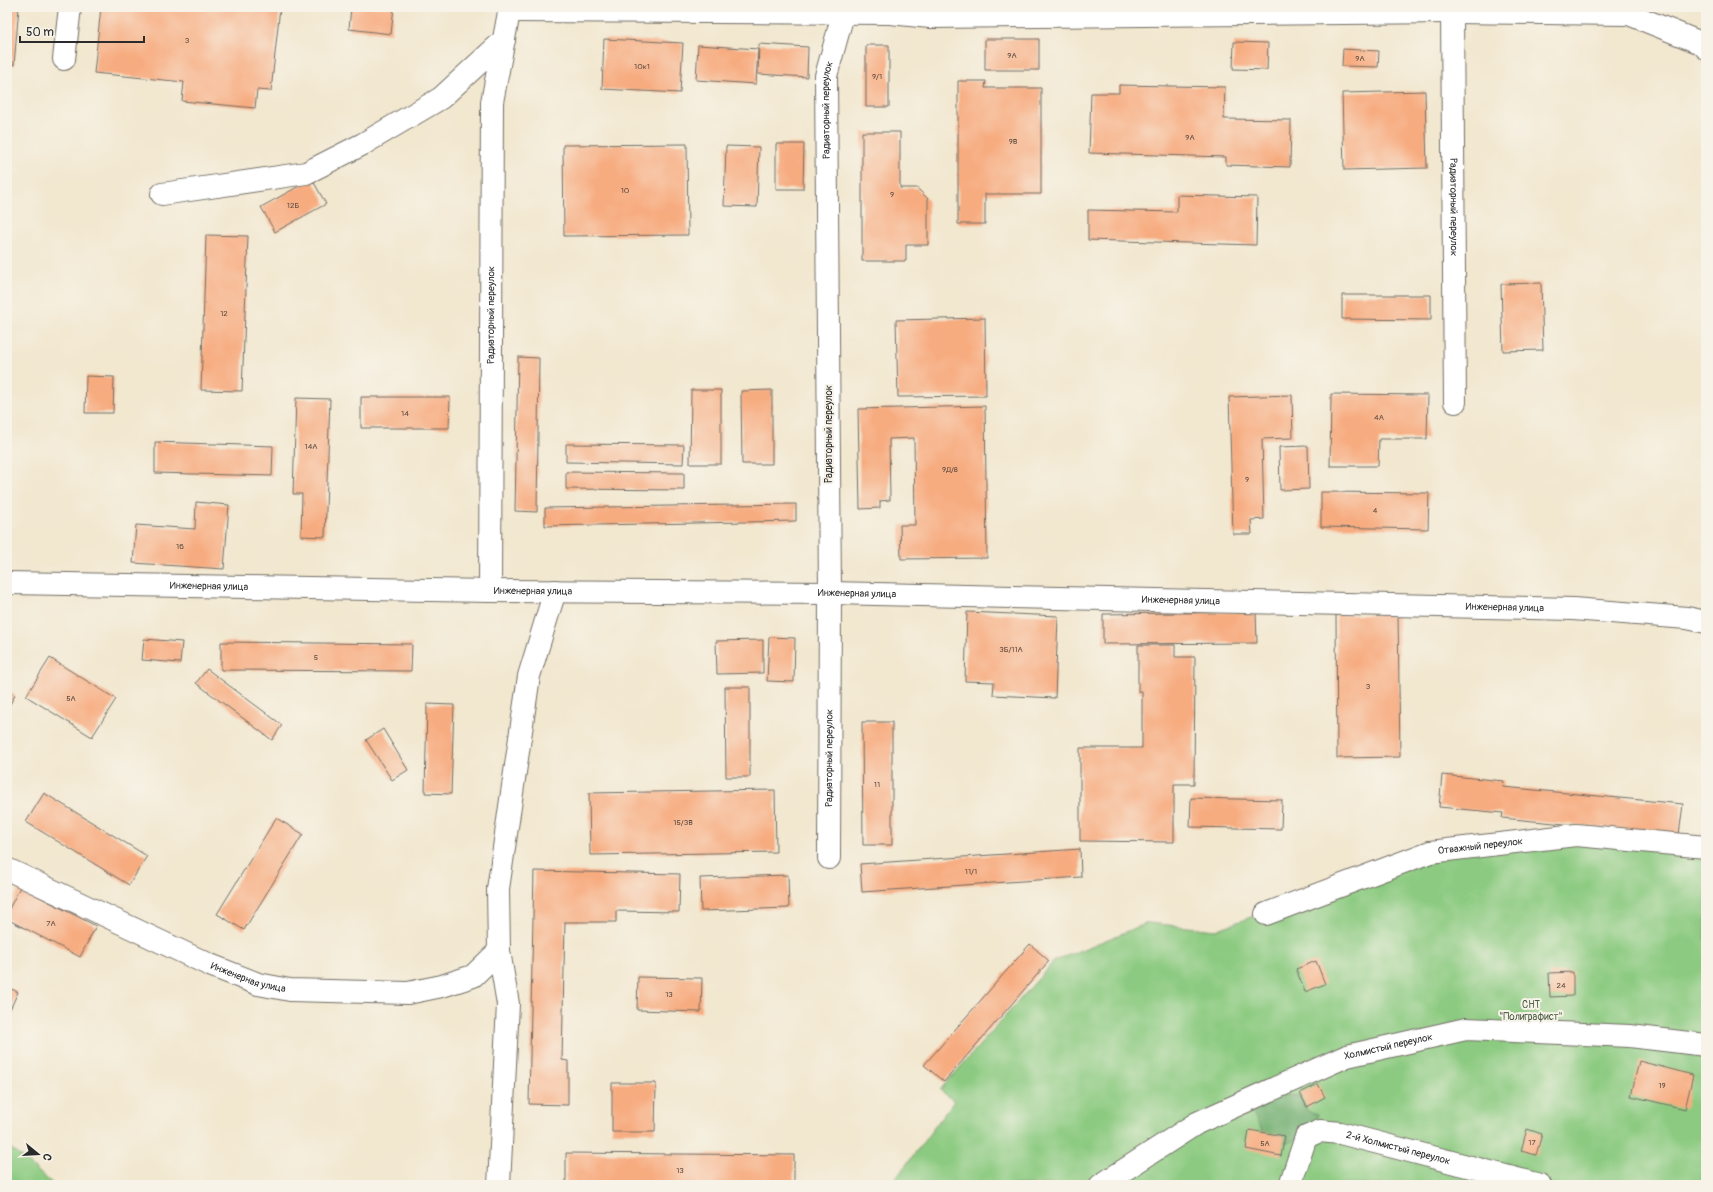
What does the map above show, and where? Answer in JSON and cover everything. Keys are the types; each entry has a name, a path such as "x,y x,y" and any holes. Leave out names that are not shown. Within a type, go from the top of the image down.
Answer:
{"street":[{"path":"64,59 70,7"},
{"name":"Радиаторный переулок","path":"490,591 492,102 510,9 844,10 930,17 1631,11 1700,43 1706,48"},
{"name":"Радиаторный переулок","path":"829,858 830,593 826,76 844,10"},
{"name":"Радиаторный переулок","path":"1452,12 1455,402"},
{"path":"162,194 306,173 363,144 441,98 504,40"},
{"name":"Инженерная улица","path":"7,583 490,591 830,593 1573,609 1687,618 1706,622"},
{"path":"499,1185 508,1004 499,951 498,889 529,676 556,591"},
{"name":"Отважный переулок","path":"1266,914 1430,852 1576,835 1706,847"},
{"name":"Инженерная улица","path":"7,869 210,965 264,986 290,990 408,993 442,986 473,976 499,951"},
{"name":"Холмистый переулок","path":"1101,1185 1197,1123 1347,1056 1466,1029 1630,1036 1706,1045"},
{"name":"2-й Холмистый переулок","path":"1290,1185 1306,1137 1320,1131 1340,1133 1540,1185"}],"green space":[{"name":"СНТ \"Полиграфист\"","path":"1535,834 1706,846 1706,1185 891,1185 954,1101 940,1090 1054,961 1148,923 1216,930 1437,848"},
{"path":"1276,1095 1299,1096 1307,1111 1318,1114 1311,1129 1300,1138 1270,1146 1251,1109"},
{"path":"7,1145 54,1185 7,1185"}],"building":[{"path":"7,7 19,7 14,65 7,64"},
{"path":"101,7 280,7 271,91 257,90 255,108 182,101 184,82 94,73"},
{"path":"351,7 394,7 391,34 349,29"},
{"path":"604,39 683,43 680,93 602,89"},
{"path":"985,39 1039,39 1039,70 985,70"},
{"path":"1234,42 1268,43 1267,70 1233,69"},
{"path":"759,44 808,47 807,77 758,74"},
{"path":"698,45 758,49 756,84 696,80"},
{"path":"866,45 889,45 889,107 866,107"},
{"path":"1343,49 1379,51 1378,67 1342,66"},
{"path":"958,81 986,81 985,88 1041,88 1041,194 985,194 985,224 958,224"},
{"path":"1119,85 1225,87 1224,119 1291,120 1290,167 1226,165 1226,157 1089,153 1091,93 1119,93"},
{"path":"1425,91 1427,168 1344,170 1342,93"},
{"path":"862,132 900,132 900,188 917,188 928,199 928,245 906,245 906,261 862,261"},
{"path":"687,144 688,235 564,236 563,145"},
{"path":"776,144 804,144 803,189 776,189"},
{"path":"726,146 759,147 757,207 724,206"},
{"path":"312,179 326,204 275,232 261,207"},
{"path":"1177,195 1257,197 1256,245 1088,240 1088,210 1177,212"},
{"path":"206,235 248,236 242,391 201,390"},
{"path":"1541,283 1543,350 1503,351 1501,284"},
{"path":"1342,295 1431,295 1431,320 1342,319"},
{"path":"985,318 986,396 898,397 896,320"},
{"path":"518,357 539,358 537,512 515,511"},
{"path":"86,376 114,377 113,413 85,413"},
{"path":"691,390 721,390 721,464 690,464"},
{"path":"772,390 772,464 742,464 741,391"},
{"path":"1331,394 1428,395 1427,439 1379,439 1378,466 1330,466"},
{"path":"1292,395 1293,438 1262,439 1264,519 1251,520 1252,534 1233,534 1229,397"},
{"path":"361,397 450,397 449,428 361,428"},
{"path":"296,398 330,399 325,537 301,536 302,494 293,494"},
{"path":"985,406 987,558 901,559 900,525 915,525 914,438 889,439 890,500 880,501 880,508 860,509 858,409"},
{"path":"155,442 273,446 272,476 155,473"},
{"path":"566,444 684,445 683,464 566,462"},
{"path":"1308,446 1309,489 1280,490 1279,447"},
{"path":"566,472 684,473 684,490 566,489"},
{"path":"1321,492 1429,493 1428,529 1321,527"},
{"path":"196,502 229,505 224,569 133,563 136,525 195,529"},
{"path":"796,504 796,521 545,526 545,508"},
{"path":"967,612 1058,616 1055,698 993,695 994,682 965,681"},
{"path":"1256,612 1257,643 1103,644 1103,614"},
{"path":"1336,615 1398,615 1400,757 1337,758"},
{"path":"769,637 795,638 794,682 767,681"},
{"path":"144,639 182,642 180,663 142,660"},
{"path":"763,640 763,673 717,674 716,641"},
{"path":"221,642 412,644 411,671 221,670"},
{"path":"1138,645 1175,645 1175,657 1195,657 1194,784 1174,784 1174,842 1080,841 1080,748 1142,748 1142,692 1138,692"},
{"path":"50,658 116,699 92,737 26,696"},
{"path":"207,669 282,725 272,740 196,683"},
{"path":"725,687 750,687 750,777 726,777"},
{"path":"7,690 15,695 7,710"},
{"path":"427,704 454,705 451,794 425,793"},
{"path":"862,722 892,722 892,845 863,845"},
{"path":"383,729 408,770 392,780 366,740"},
{"path":"1442,775 1504,781 1503,787 1683,804 1679,835 1502,818 1503,813 1439,807"},
{"path":"775,790 776,852 590,855 589,793"},
{"path":"44,793 147,856 129,885 26,822"},
{"path":"1191,798 1282,800 1281,829 1190,827"},
{"path":"276,818 303,834 244,930 217,914"},
{"path":"1080,849 1081,877 862,892 860,864"},
{"path":"534,871 680,874 679,912 616,911 616,922 565,922 562,1060 568,1061 568,1105 529,1104"},
{"path":"788,875 789,908 701,911 700,878"},
{"path":"20,887 96,926 80,957 7,919 7,913"},
{"path":"1030,944 1049,961 944,1082 924,1065"},
{"path":"1316,961 1325,984 1305,992 1296,969"},
{"path":"1573,972 1573,996 1550,997 1549,973"},
{"path":"638,977 702,978 701,1012 637,1010"},
{"path":"7,987 18,992 7,1016"},
{"path":"1639,1061 1693,1075 1685,1109 1631,1096"},
{"path":"612,1083 656,1083 655,1132 612,1132"},
{"path":"1318,1084 1325,1097 1307,1107 1300,1093"},
{"path":"1527,1129 1542,1134 1536,1155 1521,1151"},
{"path":"1249,1130 1285,1136 1281,1156 1246,1149"},
{"path":"566,1153 794,1155 794,1185 566,1185"}]}
